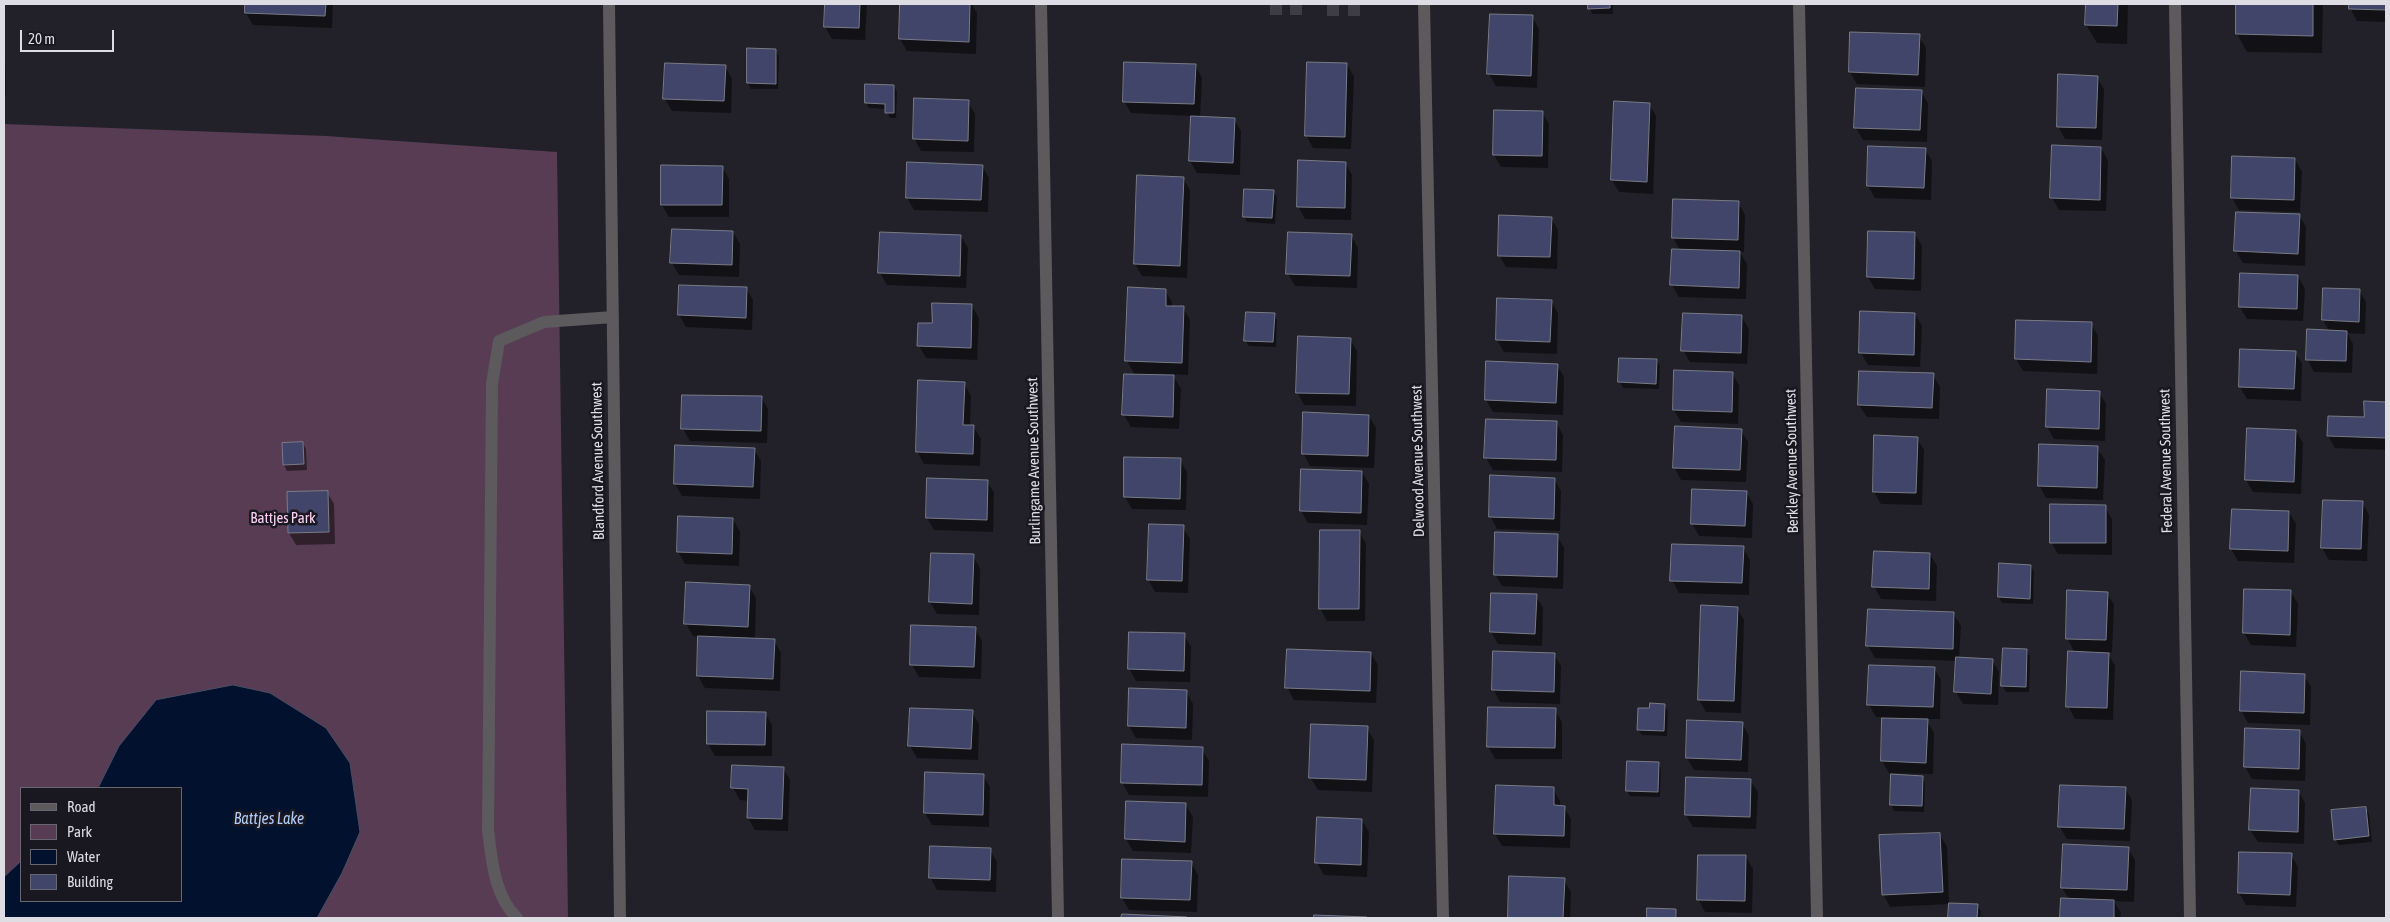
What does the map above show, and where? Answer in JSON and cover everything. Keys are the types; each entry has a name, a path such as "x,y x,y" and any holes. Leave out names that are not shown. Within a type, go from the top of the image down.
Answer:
{"street":[{"name":"Blandford Avenue Southwest","path":"609,4 620,918"},
{"name":"Burlingame Avenue Southwest","path":"1041,4 1058,918"},
{"name":"Delwood Avenue Southwest","path":"1424,4 1443,918"},
{"name":"Berkley Avenue Southwest","path":"1799,4 1817,918"},
{"name":"Federal Avenue Southwest","path":"2175,4 2190,918"},
{"path":"517,918 506,907 493,869 488,830 492,384 499,341 544,322 613,317"}],"green space":[{"name":"Battjes Park","path":"4,124 326,136 557,152 568,918 4,918"}],"water":[{"name":"Battjes Lake","path":"233,685 270,693 326,728 350,763 360,832 342,873 317,918 4,918 4,877 20,862 20,902 182,902 182,787 98,787 119,746 156,700"}],"building":[{"path":"245,4 326,4 325,16 245,13"},
{"path":"825,4 860,4 859,28 824,27"},
{"path":"900,4 970,4 969,42 899,39"},
{"path":"1588,4 1610,4 1610,8 1588,9"},
{"path":"2086,4 2118,4 2117,26 2085,25"},
{"path":"2236,4 2313,4 2313,36 2236,34"},
{"path":"2349,4 2386,4 2386,10 2349,9"},
{"path":"1490,14 1533,15 1531,76 1487,74"},
{"path":"1850,32 1920,34 1918,75 1849,72"},
{"path":"747,48 776,49 776,84 747,83"},
{"path":"1124,62 1196,64 1194,104 1123,102"},
{"path":"1307,62 1347,63 1345,137 1305,136"},
{"path":"665,63 726,65 724,101 663,99"},
{"path":"2058,74 2098,76 2096,128 2057,127"},
{"path":"865,84 894,85 894,113 885,113 885,104 865,103"},
{"path":"1856,88 1922,90 1920,130 1854,128"},
{"path":"914,98 969,100 968,141 913,139"},
{"path":"1614,101 1650,103 1647,182 1611,180"},
{"path":"1494,110 1543,111 1542,156 1493,155"},
{"path":"1191,116 1235,118 1233,163 1189,161"},
{"path":"2052,145 2101,147 2100,200 2050,198"},
{"path":"1868,146 1926,148 1924,188 1867,186"},
{"path":"2232,156 2295,158 2294,200 2231,198"},
{"path":"1298,160 1346,162 1345,208 1297,207"},
{"path":"907,162 983,165 981,200 906,198"},
{"path":"661,165 723,166 722,205 661,205"},
{"path":"1137,175 1184,177 1180,266 1134,264"},
{"path":"1244,189 1274,190 1272,218 1243,217"},
{"path":"1673,199 1739,201 1738,240 1672,238"},
{"path":"2236,212 2300,214 2298,254 2234,251"},
{"path":"1499,215 1552,217 1550,257 1498,256"},
{"path":"672,229 733,231 732,265 670,263"},
{"path":"1868,231 1915,232 1914,279 1867,277"},
{"path":"880,232 961,235 960,276 878,273"},
{"path":"1288,232 1352,234 1350,276 1286,274"},
{"path":"1672,249 1740,251 1739,288 1670,285"},
{"path":"2240,273 2298,275 2297,309 2239,307"},
{"path":"679,285 747,287 746,318 678,315"},
{"path":"1128,287 1166,289 1166,306 1184,306 1182,363 1125,361"},
{"path":"2323,288 2360,289 2359,322 2322,320"},
{"path":"1497,298 1552,300 1550,342 1496,340"},
{"path":"932,303 972,304 971,348 917,346 918,323 932,323"},
{"path":"1860,311 1915,313 1914,355 1859,353"},
{"path":"1246,312 1275,313 1273,342 1244,341"},
{"path":"1683,313 1742,315 1741,353 1681,351"},
{"path":"2016,320 2092,322 2091,362 2015,359"},
{"path":"2307,329 2347,331 2346,361 2306,360"},
{"path":"1298,336 1351,338 1349,394 1296,393"},
{"path":"2240,349 2296,351 2294,389 2239,387"},
{"path":"1619,358 1657,359 1656,384 1618,382"},
{"path":"1486,361 1558,364 1556,403 1485,400"},
{"path":"1674,370 1733,372 1732,412 1673,410"},
{"path":"1859,371 1934,373 1932,408 1858,405"},
{"path":"1124,374 1174,375 1173,417 1122,415"},
{"path":"918,380 965,382 963,425 974,425 973,454 916,452"},
{"path":"2047,389 2100,391 2099,429 2046,427"},
{"path":"682,395 762,396 761,431 681,429"},
{"path":"2364,401 2386,402 2386,438 2327,436 2328,416 2364,417"},
{"path":"1303,412 1369,415 1368,456 1302,454"},
{"path":"1486,419 1557,421 1556,460 1484,458"},
{"path":"1675,426 1742,429 1740,470 1673,468"},
{"path":"2247,428 2296,430 2294,482 2245,480"},
{"path":"1874,435 1918,437 1916,493 1873,492"},
{"path":"303,442 304,464 283,465 282,443"},
{"path":"2039,444 2098,446 2097,488 2038,486"},
{"path":"675,445 755,448 753,487 674,484"},
{"path":"1124,457 1181,458 1180,499 1124,497"},
{"path":"1301,469 1362,471 1361,513 1300,511"},
{"path":"1490,475 1555,478 1554,519 1489,517"},
{"path":"927,478 988,480 987,520 926,518"},
{"path":"1692,489 1747,491 1745,526 1691,524"},
{"path":"328,491 329,532 288,533 287,492"},
{"path":"2323,500 2363,501 2361,549 2321,548"},
{"path":"2050,504 2106,505 2106,543 2050,543"},
{"path":"2232,509 2289,511 2288,551 2230,549"},
{"path":"678,516 733,518 732,554 677,552"},
{"path":"1149,524 1184,525 1182,581 1147,580"},
{"path":"1320,530 1360,530 1359,609 1319,609"},
{"path":"1495,532 1558,534 1557,577 1494,575"},
{"path":"1672,544 1744,546 1742,583 1670,581"},
{"path":"1874,551 1930,553 1929,589 1872,587"},
{"path":"931,553 974,554 972,604 929,602"},
{"path":"1999,563 2031,565 2030,599 1998,597"},
{"path":"686,582 750,585 748,627 684,624"},
{"path":"2244,589 2291,590 2290,635 2243,633"},
{"path":"2067,590 2108,592 2106,640 2066,639"},
{"path":"1491,593 1537,594 1535,634 1490,632"},
{"path":"1701,605 1738,607 1734,701 1698,700"},
{"path":"1868,609 1954,612 1953,649 1866,646"},
{"path":"911,625 976,627 974,667 910,665"},
{"path":"1129,632 1185,633 1184,671 1128,669"},
{"path":"698,636 775,639 773,679 697,676"},
{"path":"2003,648 2027,649 2026,687 2001,686"},
{"path":"1287,649 1371,652 1370,691 1285,688"},
{"path":"1493,651 1555,653 1554,692 1492,690"},
{"path":"2068,651 2109,653 2107,708 2066,707"},
{"path":"1956,657 1993,659 1991,694 1954,692"},
{"path":"1869,665 1935,667 1933,707 1867,705"},
{"path":"2241,671 2305,674 2304,713 2240,711"},
{"path":"1129,688 1187,690 1186,728 1128,726"},
{"path":"1650,703 1665,704 1664,731 1637,730 1638,708 1649,708"},
{"path":"1488,707 1556,708 1555,748 1487,747"},
{"path":"910,708 973,710 971,749 908,746"},
{"path":"707,711 766,712 765,745 707,744"},
{"path":"1882,718 1928,719 1926,763 1881,761"},
{"path":"1687,720 1743,722 1741,760 1686,758"},
{"path":"1311,724 1368,726 1366,780 1309,778"},
{"path":"2245,728 2300,730 2299,769 2244,767"},
{"path":"1122,744 1203,747 1202,785 1121,783"},
{"path":"1627,761 1659,762 1658,792 1626,791"},
{"path":"732,765 784,767 782,819 747,818 748,789 731,788"},
{"path":"925,772 984,774 983,815 924,813"},
{"path":"1891,774 1923,776 1922,806 1890,805"},
{"path":"1686,777 1751,779 1750,817 1685,815"},
{"path":"1496,785 1554,787 1554,805 1565,806 1564,836 1494,834"},
{"path":"2060,785 2126,787 2124,829 2058,827"},
{"path":"2251,788 2299,790 2298,832 2249,830"},
{"path":"1126,801 1186,803 1185,842 1125,839"},
{"path":"2366,807 2369,836 2334,840 2331,810"},
{"path":"1317,817 1362,819 1361,865 1315,863"},
{"path":"1940,833 1943,892 1882,895 1879,835"},
{"path":"2063,844 2129,847 2127,890 2061,888"},
{"path":"930,846 991,848 990,880 929,878"},
{"path":"2239,852 2292,853 2290,895 2238,893"},
{"path":"1698,855 1746,855 1745,901 1697,900"},
{"path":"1122,859 1192,861 1190,900 1121,898"},
{"path":"1509,876 1565,878 1563,918 1508,918"},
{"path":"2061,898 2114,900 2114,918 2060,918"},
{"path":"1949,903 1978,904 1977,918 1948,918"},
{"path":"1647,908 1676,909 1676,918 1647,918"},
{"path":"1122,914 1187,917 1187,918 1121,918"},
{"path":"1314,915 1367,917 1367,918 1314,918"}],"tunnel":[{"path":"1276,4 1276,15"},
{"path":"1296,4 1296,15"},
{"path":"1333,4 1333,16"},
{"path":"1354,4 1354,16"}]}
